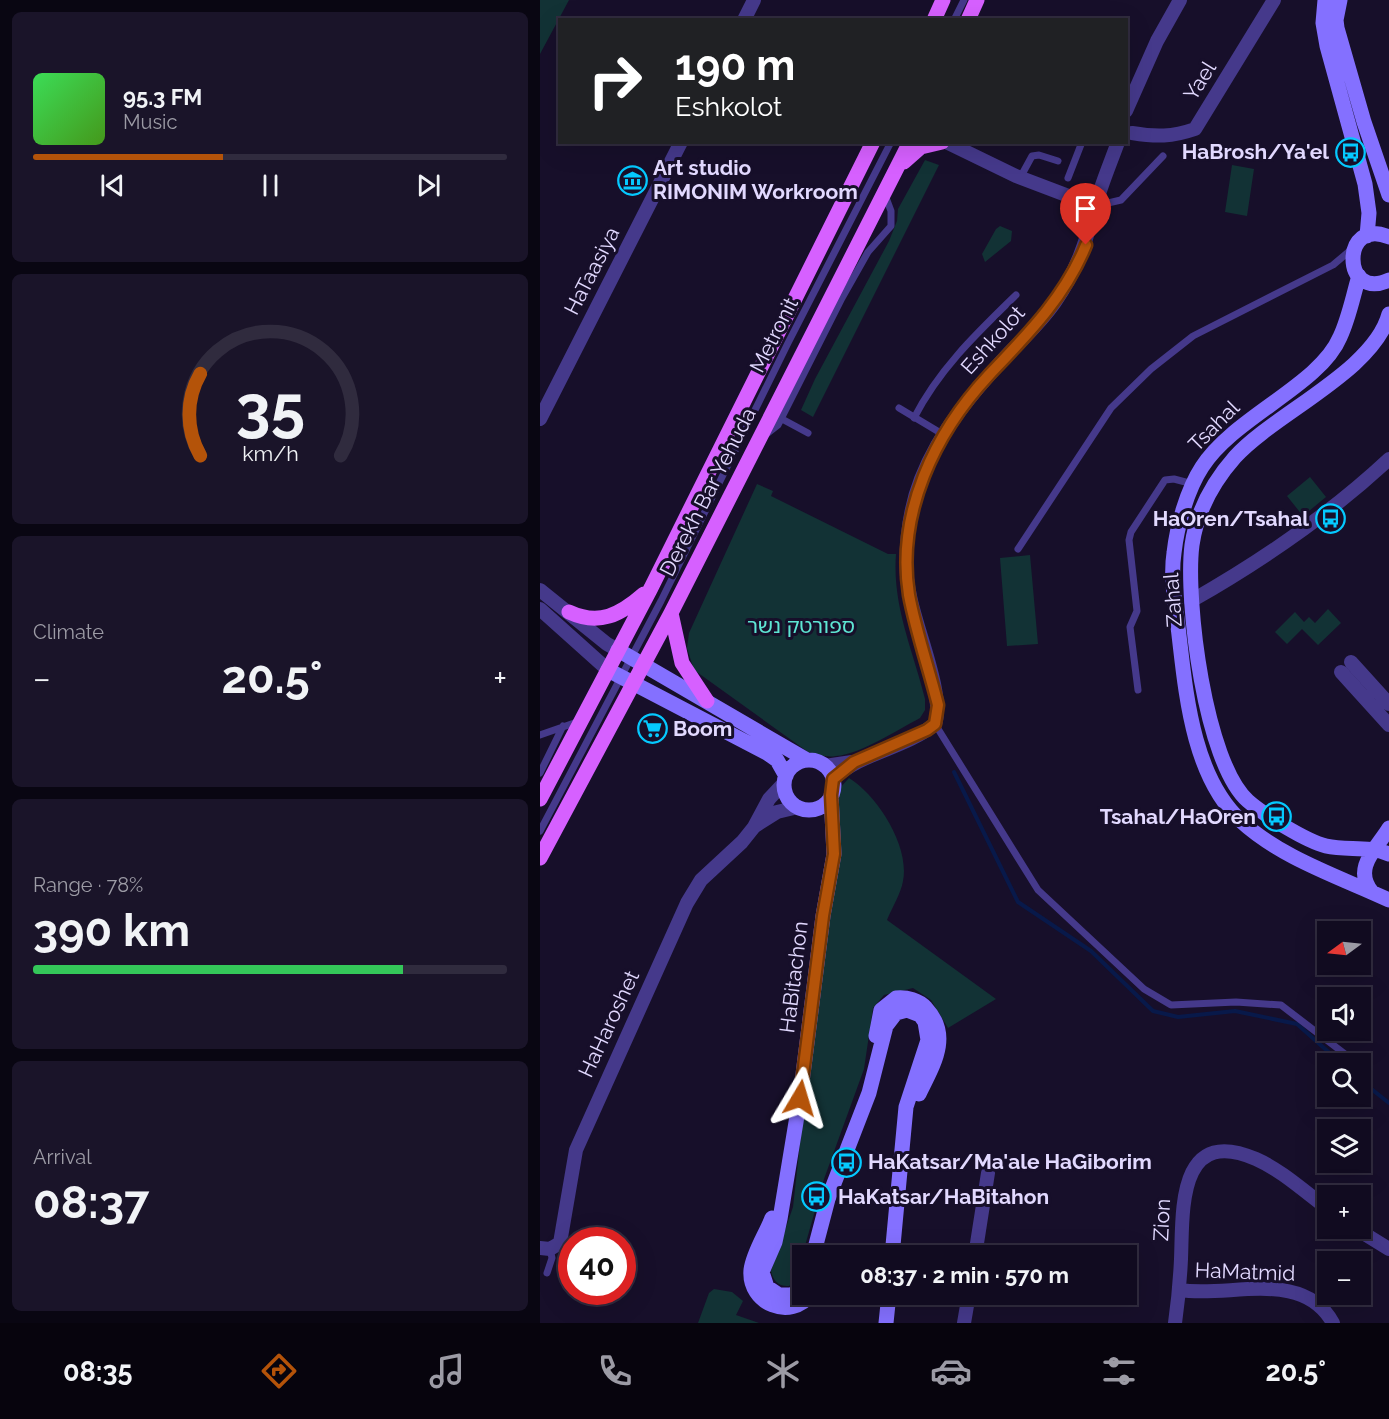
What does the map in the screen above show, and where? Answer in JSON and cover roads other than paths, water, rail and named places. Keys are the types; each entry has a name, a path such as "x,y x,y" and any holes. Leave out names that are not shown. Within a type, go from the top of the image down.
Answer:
{"main road":[{"path":"935,18 944,0"},
{"path":"969,18 977,0"},
{"name":"Tsahal","path":"1325,0 1323,22 1327,46 1368,202 1362,240 1352,255 1340,338 1333,349 1294,386 1221,443 1201,467 1193,484 1175,545 1173,577 1186,691 1193,730 1218,790 1239,820 1263,838 1291,854 1389,900"},
{"path":"1341,0 1336,20 1340,38 1364,123 1389,195"},
{"name":"Derekh Bar Yehuda","path":"540,858 631,657 651,588 872,144"},
{"name":"Derekh Bar Yehuda","path":"540,799 581,720 621,677 631,657 671,613 909,144"},
{"path":"894,174 921,147 935,144"},
{"path":"1362,240 1378,234 1389,237"},
{"path":"1351,267 1374,284 1389,280"},
{"name":"Zahal","path":"1389,314 1386,326 1359,360 1250,443 1216,481 1205,499 1192,543 1191,601 1205,689 1216,739 1228,771 1247,801 1327,846 1374,849 1389,854"},
{"path":"569,612 590,619 610,617 627,609 651,588"},
{"path":"671,613 682,663 707,701"},
{"path":"631,657 829,773 831,795 823,805 805,808"},
{"path":"621,677 777,760 785,779 789,800 805,808 833,837"},
{"path":"785,779 794,765 807,760"},
{"name":"HaBitachon","path":"775,1300 753,1285 751,1269 784,1194 823,916 834,854 831,795"},
{"path":"1372,892 1364,876 1366,862 1389,828"},
{"path":"815,1245 822,1218 863,1113 878,1058 877,1028 881,1010 890,1000 906,1004 920,1015 925,1022 928,1040 909,1096 893,1245"},
{"path":"775,1300 792,1294"},
{"path":"775,1300 794,1308 802,1305"},
{"path":"886,1323 888,1305"}],"street":[{"path":"745,18 754,0"},
{"path":"1128,106 1157,41 1180,0"},
{"name":"Yael","path":"1128,130 1157,137 1174,136 1195,129 1274,0"},
{"name":"HaTaasiya","path":"540,419 680,144"},
{"path":"948,144 1020,178 1095,206"},
{"name":"Eshkolot","path":"935,724 938,705 909,595 908,569 914,504 921,479 944,435 979,387 1059,296 1082,255 1095,206 1117,144"},
{"path":"1191,601 1248,569 1336,507 1389,459"},
{"path":"540,590 607,644 631,657"},
{"path":"540,609 621,677"},
{"path":"1389,704 1346,667 1389,724"},
{"path":"829,773 919,736 935,724"},
{"name":"HaHaroshet","path":"545,1248 560,1243 576,1150 607,1076 687,903 701,880 728,857 754,827 769,799 785,779"},
{"name":"HaHaroshet","path":"754,827 777,812 805,808"},
{"name":"Zion","path":"1175,1323 1180,1290 1182,1200 1192,1171 1212,1154 1226,1152 1256,1159 1317,1201"},
{"path":"977,1245 988,1173"},
{"path":"1371,1238 1389,1249"},
{"name":"HaMatmid","path":"1180,1290 1200,1293 1286,1290 1308,1296 1333,1323"},
{"path":"964,1323 967,1305"}],"lane":[{"path":"955,18 964,0"},
{"name":"Metronit","path":"631,657 890,144"},
{"path":"1068,178 1081,144"},
{"path":"1020,178 1032,156 1039,155 1058,161"},
{"path":"1095,206 1121,200 1162,156"},
{"path":"759,439 773,431 782,419 842,298 868,252 891,226 891,211 884,193"},
{"path":"1018,549 1111,408 1151,369 1193,336 1351,267"},
{"path":"914,418 939,376 976,334 1016,295"},
{"path":"899,408 944,435"},
{"path":"782,419 808,433"},
{"path":"1138,690 1130,627 1137,611 1129,540 1131,532 1165,480 1174,478 1193,484"},
{"path":"540,831 621,677"},
{"path":"540,735 581,720"},
{"path":"935,724 1038,890 1144,989 1171,1005 1236,1002 1281,1005 1344,1053"},
{"path":"540,773 563,726"},
{"path":"545,1248 552,1258 547,1273"}],"waterway":[{"path":"954,772 1018,902 1091,951 1153,1011 1178,1017 1235,1011 1297,1024 1330,1053"},
{"path":"1371,1089 1389,1103"}],"place":[{"name":"HaBrosh/Ya'el","path":"1350,152"},
{"name":"Art studio RIMONIM Workroom","path":"632,180"},
{"name":"HaOren/Tsahal","path":"1330,519"},
{"name":"Boom","path":"652,729"},
{"name":"Tsahal/HaOren","path":"1277,817"},
{"name":"HaKatsar/Ma'ale HaGiborim","path":"847,1162"},
{"name":"HaKatsar/HaBitahon","path":"817,1197"}],"park label":[{"name":"ספורטק נשר","path":"801,626"}]}
